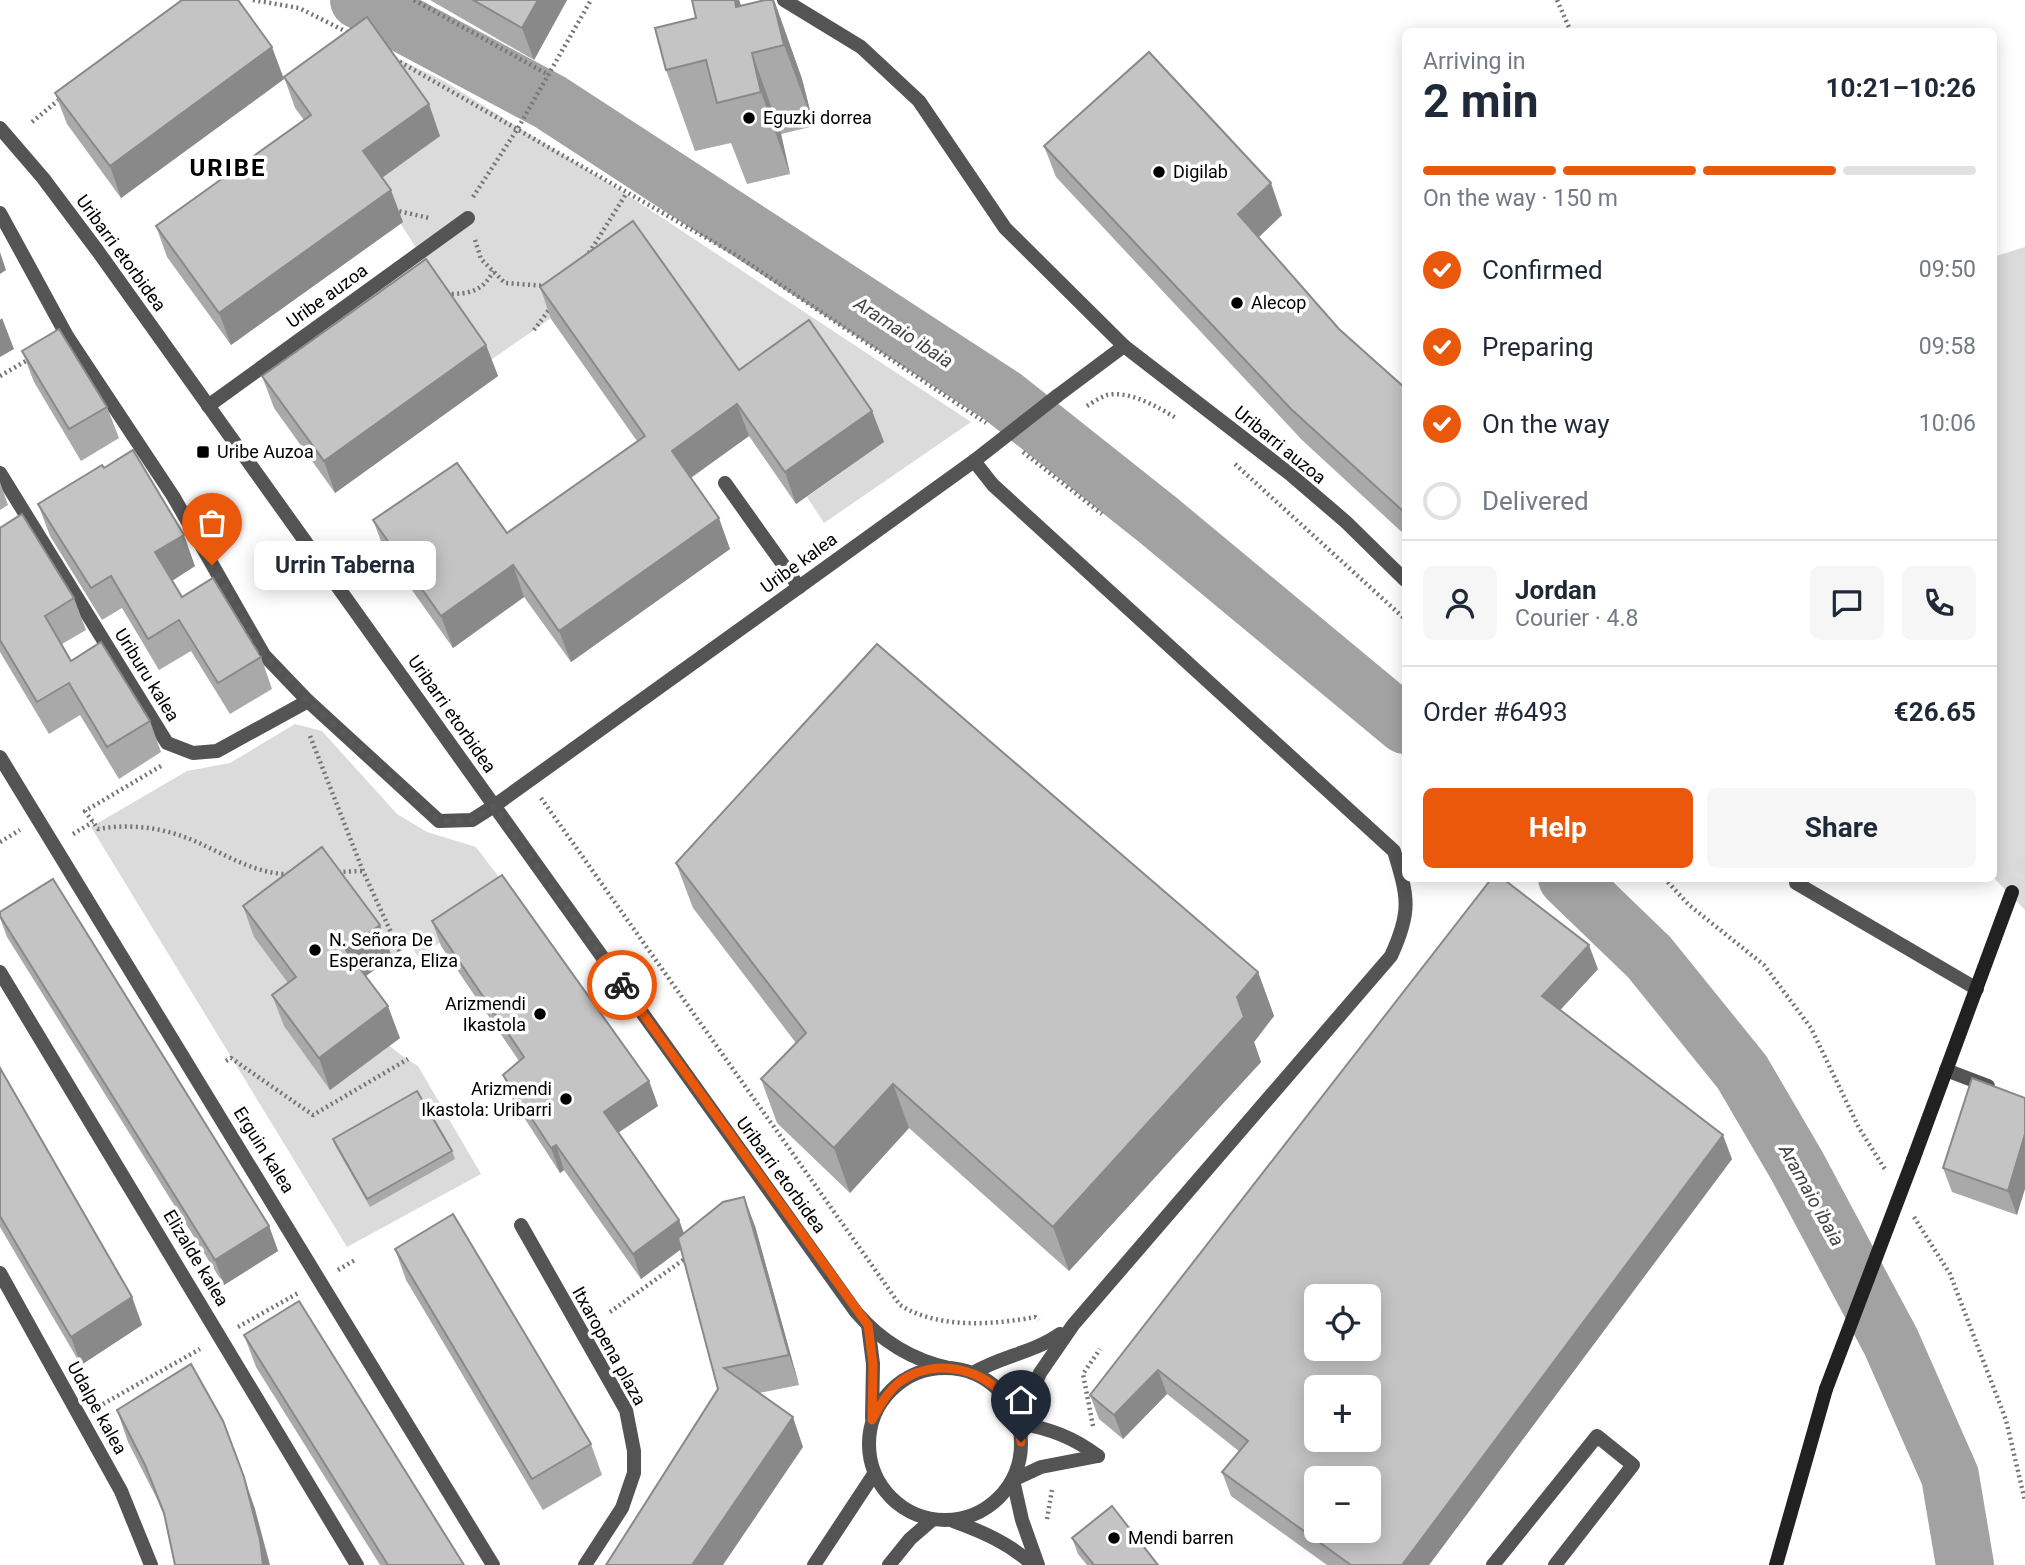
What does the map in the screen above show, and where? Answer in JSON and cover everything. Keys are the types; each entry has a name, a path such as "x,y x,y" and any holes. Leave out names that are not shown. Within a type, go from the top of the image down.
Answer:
{"main road":[{"path":"1776,1565 1826,1389 2012,892"}],"street":[{"name":"Uribarri auzoa","path":"784,0 861,47 919,101 1006,228 1124,346 1290,474 1346,522 1402,577"},
{"name":"Uribarri etorbidea","path":"0,128 66,209 868,1325"},
{"path":"0,213 67,336 173,496 264,655 308,701 439,821 472,820 494,806"},
{"name":"Uribe auzoa","path":"208,406 468,218"},
{"name":"Uribe kalea","path":"494,806 974,461 1124,346"},
{"path":"974,461 993,485 1394,851 1402,877"},
{"name":"Uriburu kalea","path":"0,473 167,743 193,753 217,751 308,701"},
{"path":"725,483 799,587"},
{"name":"Erguin kalea","path":"0,757 493,1565"},
{"path":"1019,1423 1040,1373 1073,1325 1391,956 1404,928 1407,894 1403,882"},
{"path":"1797,882 1977,989"},
{"name":"Elizalde kalea","path":"0,972 357,1565"},
{"path":"1946,1070 2003,1091"},
{"name":"Itxaropena plaza","path":"521,1225 626,1410 634,1451 634,1473 622,1508 585,1565"},
{"name":"Udalpe kalea","path":"0,1273 121,1491 151,1565"},
{"path":"868,1325 919,1362 973,1373 993,1385 1009,1402 1019,1423 1020,1461 1013,1480 998,1500 977,1514 953,1521 932,1520 908,1512 888,1496 874,1474 869,1457 873,1364 868,1325"},
{"path":"973,1373 989,1363 1042,1346 1073,1325"},
{"path":"872,1420 884,1398 902,1381 925,1370 949,1368"},
{"path":"1013,1480 1041,1467 1098,1456 1076,1440 1052,1429 1019,1423"},
{"path":"1493,1565 1597,1436 1633,1465 1555,1565"},
{"path":"814,1565 874,1474"},
{"path":"1013,1480 1035,1565"},
{"path":"889,1565 909,1539 932,1520"},
{"path":"953,1521 993,1537 1017,1550 1035,1565"}],"path":[{"path":"253,0 299,8 361,40"},
{"path":"414,0 549,75"},
{"path":"560,280 548,286 528,287 505,283 481,259 468,218 472,198 518,128 591,0"},
{"path":"1558,0 1569,28"},
{"path":"385,53 736,256 989,426"},
{"path":"32,121 67,95"},
{"path":"587,258 626,194"},
{"path":"446,294 467,294 477,290 488,281 494,271"},
{"path":"534,330 547,309 554,304"},
{"path":"0,376 67,336"},
{"path":"1070,387 1083,408 1107,395 1124,396 1144,402 1184,424"},
{"path":"1020,450 1102,514"},
{"path":"1227,457 1402,616"},
{"path":"306,725 363,871 400,952"},
{"path":"171,760 85,811 98,829 121,825 152,828 196,841 236,862 278,874 301,874"},
{"path":"528,780 900,1305 929,1318 997,1324 1035,1317 1060,1334"},
{"path":"0,842 25,827"},
{"path":"337,872 363,871"},
{"path":"1668,882 1689,905 1764,965 1811,1028 1859,1128 1887,1173"},
{"path":"226,1061 231,1058 313,1115 408,1059"},
{"path":"1908,1207 1950,1274 2006,1420 2025,1502"},
{"path":"610,1311 693,1252"}],"shaded area":[{"path":"378,49 444,81 626,194 971,422 824,523 807,497 884,442 751,402 645,253 488,362 375,183"},
{"path":"2025,247 2025,910 1997,881 1997,256"},
{"path":"295,724 322,731 397,814 427,832 476,847 510,892 419,958 410,945 392,957 334,879 255,937 418,1066 481,1174 347,1247 91,827 187,771 230,763"}],"building":[{"path":"182,0 238,0 272,47 110,166 55,93"},
{"path":"473,0 538,0 522,28"},
{"path":"692,0 735,0 736,7 773,0 784,45 752,53 761,92 717,103 706,60 666,70 655,28 696,18"},
{"path":"367,17 429,104 363,151 391,190 219,313 156,226 311,115 284,77"},
{"name":"Alecop","path":"1149,52 1271,183 1238,214 1339,329 1402,385 1402,510 1291,409 1044,146"},
{"path":"633,221 739,370 809,320 872,411 785,472 737,404 672,451 719,518 559,631 513,565 441,616 373,520 457,463 507,533 645,436 540,287"},
{"path":"426,259 486,345 324,461 262,376"},
{"path":"59,329 107,407 69,429 22,351"},
{"path":"133,450 184,535 155,552 182,597 213,578 261,657 218,683 179,620 148,639 111,576 91,588 38,504 102,465 104,468"},
{"path":"22,514 74,598 45,616 71,661 101,642 150,721 107,747 69,683 37,702 0,640 0,528"},
{"path":"877,644 1258,972 1237,997 1244,1017 1053,1227 893,1084 834,1148 761,1079 806,1033 676,863"},
{"path":"322,847 380,925 346,950 388,1006 319,1058 272,995 296,977 243,906"},
{"name":"Arizmendi Ikastola","path":"502,875 649,1081 604,1112 679,1220 633,1254 556,1145 551,1148 503,1075 524,1057 432,921"},
{"path":"53,879 269,1226 215,1260 0,916 0,912"},
{"path":"1489,882 1507,882 1589,945 1542,996 1723,1135 1402,1565 1351,1565 1320,1543 1381,1543 1381,1466 1304,1466 1304,1531 1222,1472 1248,1441 1158,1370 1114,1415 1090,1395"},
{"path":"0,1068 132,1297 71,1337 0,1216"},
{"path":"1972,1078 2025,1098 2025,1134 2008,1191 1943,1168"},
{"path":"417,1091 452,1151 367,1199 333,1139"},
{"path":"744,1197 789,1355 724,1368 793,1417 692,1565 606,1565 718,1389 678,1238 723,1202"},
{"path":"453,1214 591,1444 532,1479 395,1249"},
{"path":"299,1301 464,1565 388,1565 244,1335"},
{"path":"191,1364 223,1421 244,1477 260,1540 263,1565 175,1565 164,1513 145,1465 117,1410"},
{"path":"1112,1506 1158,1565 1094,1565 1072,1538"}],"waterway":[{"name":"Aramaio ibaia","path":"359,0 550,102 1003,397 1158,520 1402,723"},
{"name":"Aramaio ibaia","path":"1571,882 1649,957 1742,1072 1797,1166 1891,1342 1950,1476 1965,1565"}],"tunnel":[{"path":"2012,892 2025,857"}],"way so far":[{"path":"212,565 264,655 308,701 439,821 472,820 494,806 622,985"}],"place":[{"name":"Eguzki dorrea","path":"749,118"},
{"name":"Digilab","path":"1159,172"},
{"name":"Alecop","path":"1237,303"},
{"name":"Uribe Auzoa","path":"203,452"},
{"name":"Urrin Taberna","path":"212,565"},
{"name":"N. Señora De Esperanza, Eliza","path":"315,950"},
{"name":"Arizmendi Ikastola","path":"540,1014"},
{"name":"Arizmendi Ikastola: Uribarri","path":"566,1099"},
{"name":"Mendi barren","path":"1114,1538"}],"district":[{"name":"URIBE","path":"228,168"}],"route":[{"path":"622,985 856,1312 868,1325 873,1364 872,1420 884,1398 902,1381 925,1370 949,1368 973,1373 993,1385 1009,1402 1019,1423 1021,1442"}]}
